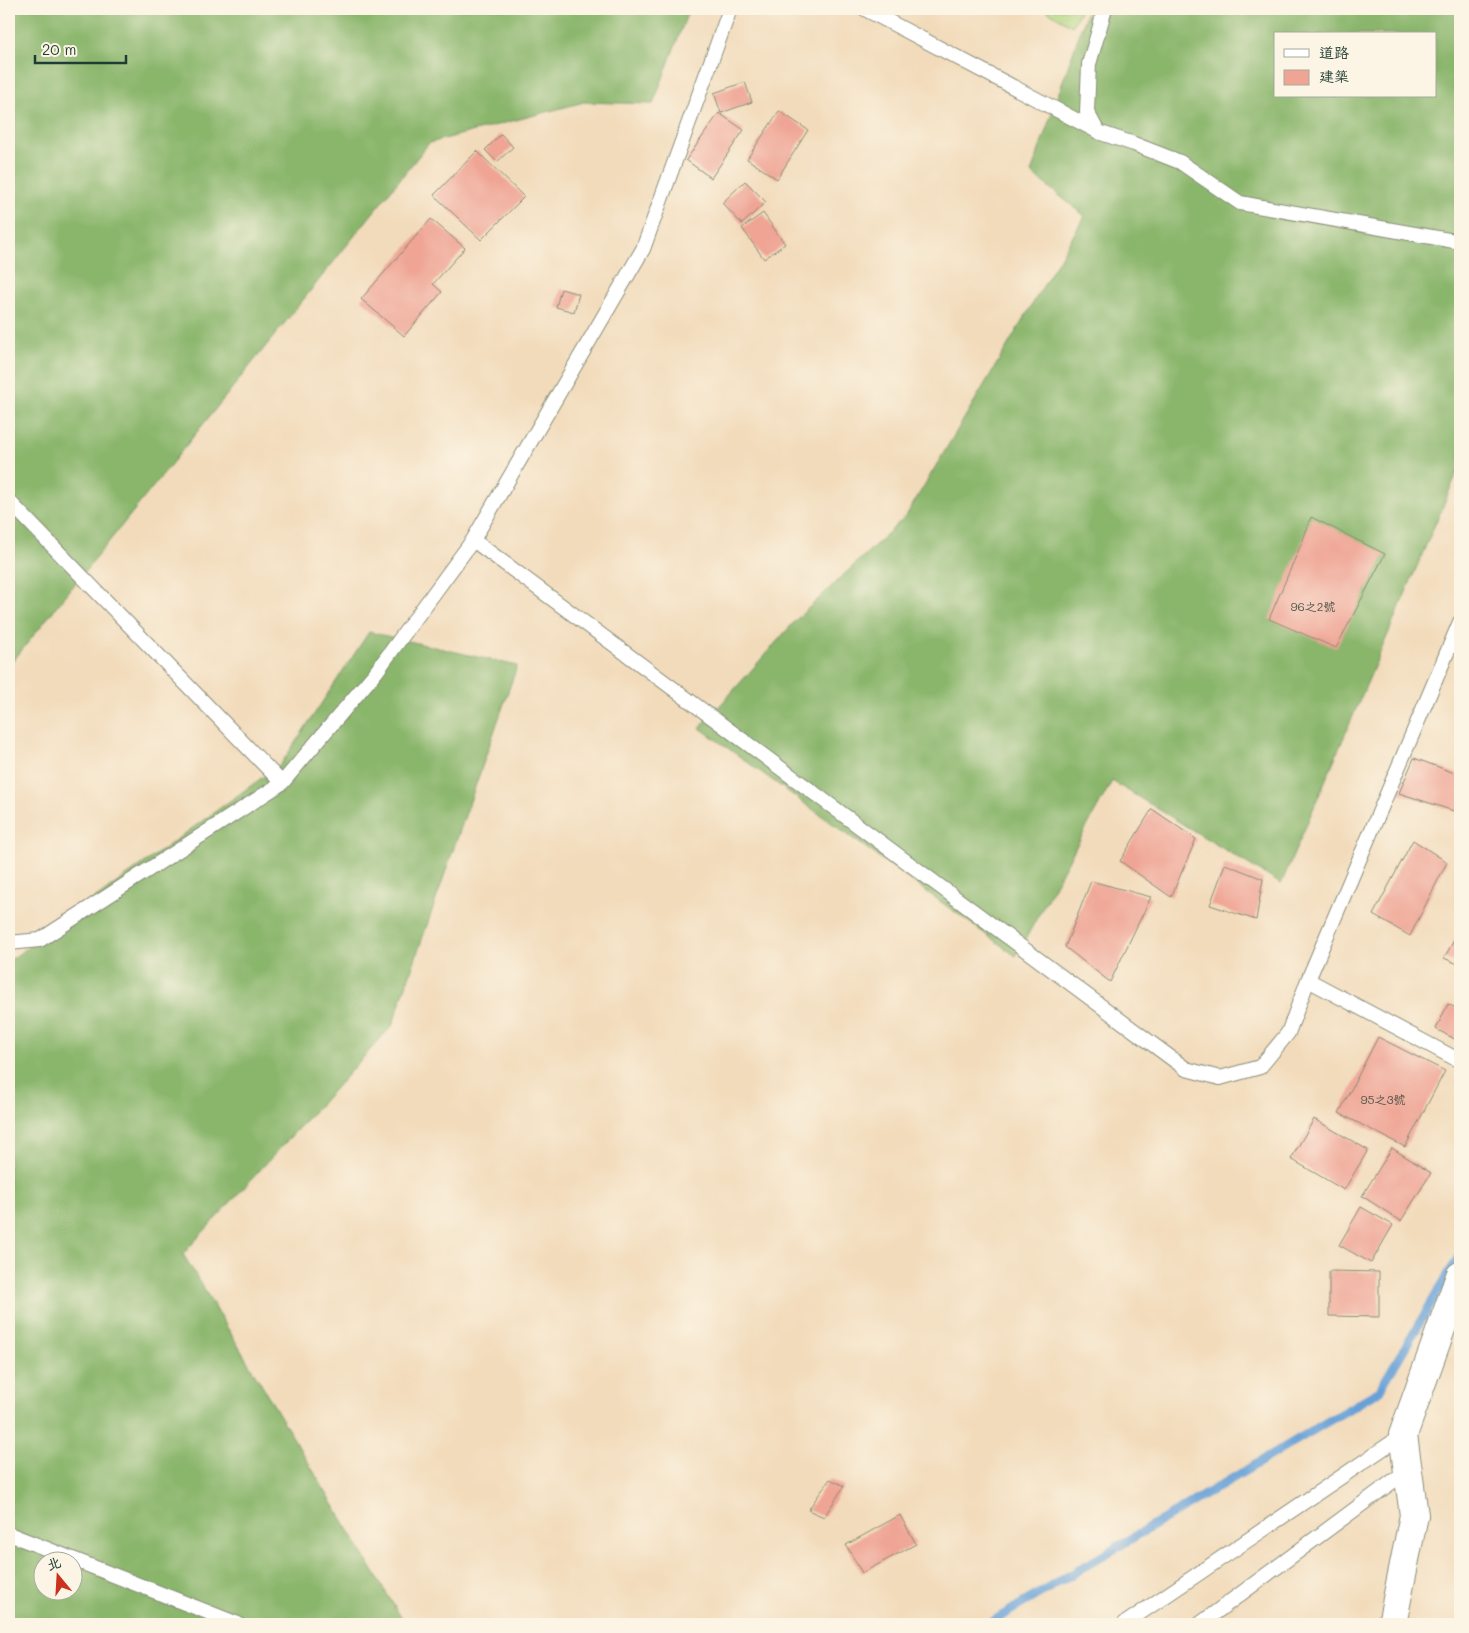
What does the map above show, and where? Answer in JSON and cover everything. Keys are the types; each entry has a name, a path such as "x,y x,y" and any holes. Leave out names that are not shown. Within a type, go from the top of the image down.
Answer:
{"street":[{"path":"1392,1624 1414,1515 1403,1435 1460,1276"}],"lane":[{"path":"9,943 40,940 282,783 376,672 473,540 643,249 730,9"},
{"path":"865,9 1098,132 1180,162 1240,203 1460,242"},
{"path":"1098,132 1086,112 1089,64 1105,9"},
{"path":"9,501 282,783"},
{"path":"473,540 1186,1069 1220,1078 1260,1067 1288,1033 1308,980 1460,622"},
{"path":"1308,980 1460,1061"},
{"path":"1124,1624 1403,1435"},
{"path":"1200,1624 1408,1470"},
{"path":"9,1534 238,1624"}],"green space":[{"path":"9,9 689,9 653,104 584,102 429,143 9,666"},
{"path":"1044,9 1081,9 1072,26"},
{"path":"1088,9 1460,9 1460,466 1281,884 1112,781 1016,956 700,728 796,620 906,516 1085,216 1031,173"},
{"path":"369,632 517,666 392,1026 183,1254 405,1624 9,1624 9,961 281,764"}],"building":[{"path":"745,82 752,102 721,113 714,93"},
{"path":"779,111 808,130 777,179 747,159"},
{"path":"719,113 744,130 711,178 686,160"},
{"path":"501,134 513,147 497,162 485,150"},
{"path":"477,151 524,197 481,240 434,195"},
{"path":"745,181 766,202 742,224 722,203"},
{"path":"763,213 785,244 764,259 742,228"},
{"path":"431,219 465,248 433,284 442,292 404,336 361,299"},
{"path":"561,289 579,294 574,312 556,307"},
{"path":"1311,517 1385,554 1336,648 1269,619"},
{"path":"1414,758 1460,775 1460,813 1399,793"},
{"path":"1152,809 1196,839 1171,897 1120,861"},
{"path":"1413,840 1447,862 1410,936 1373,915"},
{"path":"1225,864 1263,879 1256,920 1210,905"},
{"path":"1091,881 1151,897 1110,982 1065,947"},
{"path":"1460,930 1460,965 1444,958"},
{"path":"1448,1004 1460,1010 1460,1042 1436,1029"},
{"path":"1378,1037 1445,1071 1405,1147 1339,1113"},
{"path":"1314,1119 1368,1150 1344,1190 1291,1159"},
{"path":"1392,1148 1431,1173 1401,1221 1362,1196"},
{"path":"1361,1207 1393,1225 1371,1263 1339,1245"},
{"path":"1329,1271 1379,1272 1379,1317 1329,1316"},
{"path":"830,1479 844,1486 824,1517 808,1510"},
{"path":"900,1515 916,1544 862,1573 846,1545"}],"waterway":[{"path":"988,1624 1379,1391 1460,1255"}]}
